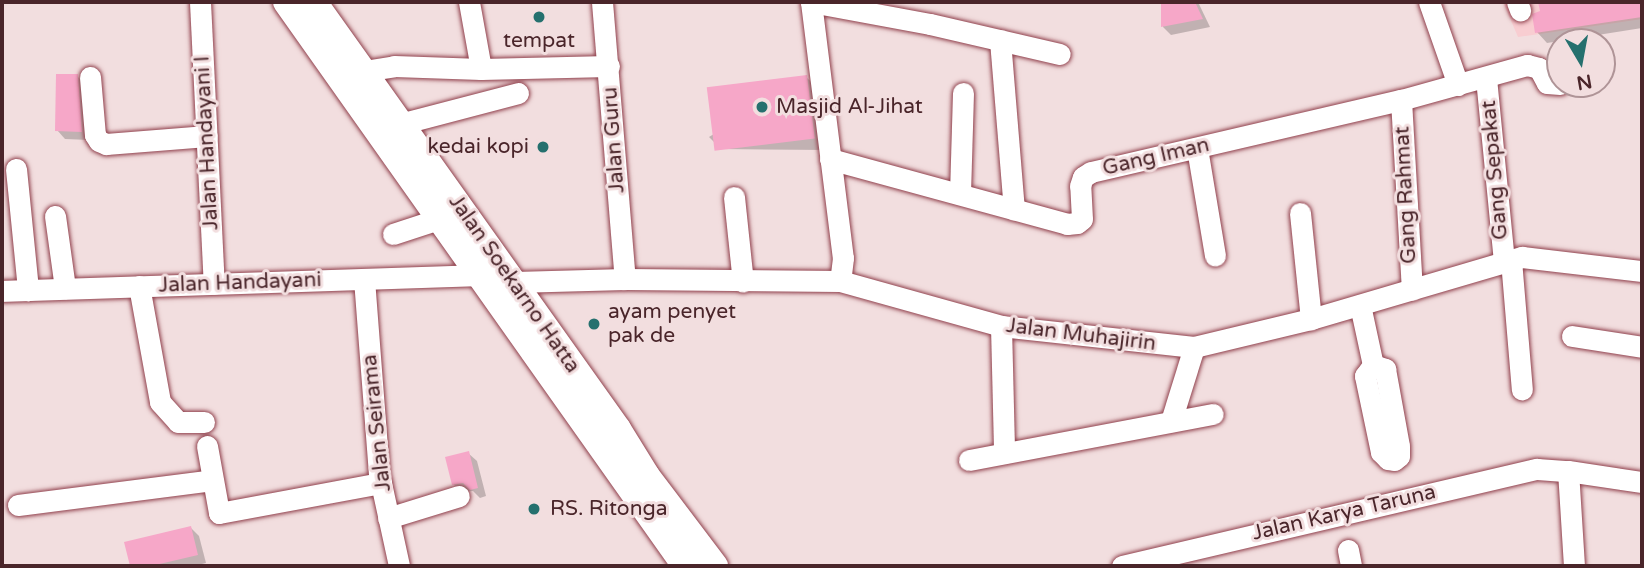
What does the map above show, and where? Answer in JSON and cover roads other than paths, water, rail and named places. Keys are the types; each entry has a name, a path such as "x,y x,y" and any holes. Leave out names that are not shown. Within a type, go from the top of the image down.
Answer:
{"main road":[{"name":"Jalan Soekarno Hatta","path":"286,2 478,275 701,564"},
{"name":"Jalan Soekarno Hatta","path":"314,2 514,282 647,476 701,564"}],"street":[{"name":"Jalan Handayani I","path":"200,2 214,284"},
{"path":"469,2 481,69"},
{"name":"Jalan Guru","path":"602,2 625,279"},
{"path":"840,281 843,258 811,2 1060,54"},
{"path":"1429,2 1458,85"},
{"path":"1000,40 1014,209"},
{"name":"Gang Iman","path":"830,159 1067,224 1077,223 1082,219 1083,177 1091,172 1401,100 1534,65 1546,82"},
{"path":"363,71 394,66 481,69 608,66"},
{"path":"90,77 95,135 99,141 106,144 207,136"},
{"name":"Gang Sepakat","path":"1486,78 1522,390"},
{"path":"400,124 518,93"},
{"path":"960,194 963,93"},
{"name":"Gang Rahmat","path":"1401,100 1412,290"},
{"path":"1197,148 1215,255"},
{"path":"16,169 28,290"},
{"path":"734,197 743,282"},
{"path":"1300,213 1311,319"},
{"path":"54,216 65,288"},
{"path":"393,234 439,219"},
{"name":"Jalan Muhajirin","path":"514,282 625,279 840,281 1000,326 1194,347 1311,319 1522,257 1642,271"},
{"name":"Jalan Handayani","path":"2,291 478,275"},
{"name":"Jalan Seirama","path":"363,279 381,483 399,566"},
{"path":"139,286 160,402 178,422 204,422"},
{"path":"1360,305 1373,365"},
{"path":"1000,326 1004,453"},
{"path":"1572,336 1642,347"},
{"path":"1171,421 1194,347"},
{"path":"969,460 1213,414"},
{"path":"207,446 217,511 222,513 381,483"},
{"name":"Jalan Karya Taruna","path":"1122,566 1537,469 1642,482"},
{"path":"1567,471 1574,566"},
{"path":"19,505 212,480"},
{"path":"388,518 459,496"}],"place":[{"name":"tempat","path":"539,17"},
{"name":"Masjid Al-Jihat","path":"762,107"},
{"name":"kedai kopi","path":"543,147"},
{"name":"ayam penyet pak de","path":"594,324"},
{"name":"RS. Ritonga","path":"534,509"}]}
